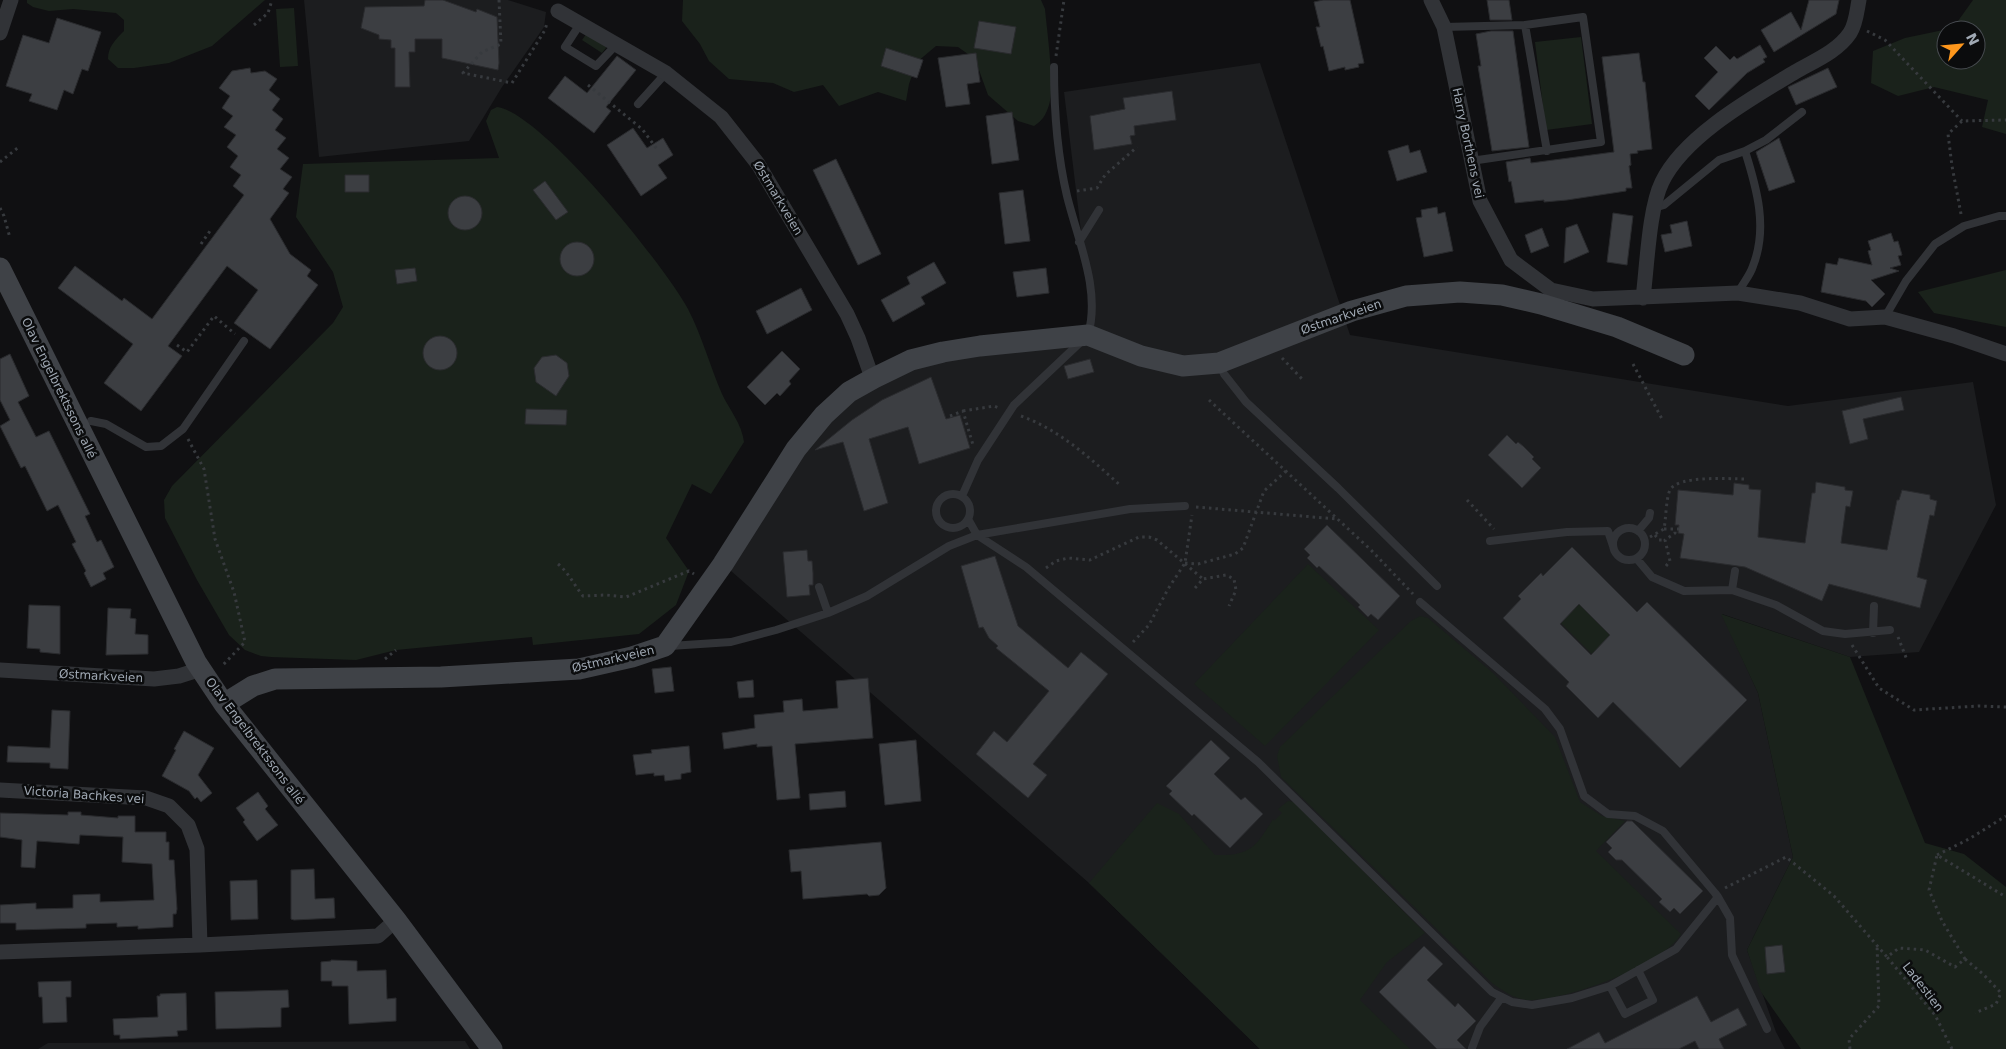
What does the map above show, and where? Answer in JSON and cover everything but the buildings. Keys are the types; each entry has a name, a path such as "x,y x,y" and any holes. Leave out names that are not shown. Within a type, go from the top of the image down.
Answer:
{"street":[{"name":"Harry Borthens vei","path":"1431,0 1444,27 1470,161 1480,202 1511,260 1551,290 1594,299 1738,293 1800,302 1850,318 1885,317 1954,336 2006,354"},
{"path":"1643,298 1654,208 1661,184 1670,167 1695,140 1760,93 1838,47 1851,32 1858,0"},
{"path":"0,33 12,1"},
{"name":"Østmarkveien","path":"554,13 580,24 666,73 721,118 758,164 846,314 874,378"},
{"name":"Olav Engelbrektssons allé","path":"0,268 177,625 210,668 224,704 396,920 492,1049"},
{"name":"Østmarkveien","path":"224,704 253,686 275,679 441,677 579,669 632,657 665,646 723,564 796,449 824,415 850,392 874,378 911,360 943,352 980,346 1088,335 1141,356 1183,366 1219,363 1352,311 1406,296 1460,292 1502,295 1542,304 1617,327 1684,356"},
{"name":"Østmarkveien","path":"0,670 154,679 179,676 210,668"},
{"name":"Victoria Bachkes vei","path":"0,790 146,798 169,806 188,826 197,849 200,945"},
{"path":"0,952 378,936 396,920"}],"lane":[{"path":"1444,27 1525,25 1582,17 1601,142 1470,161"},
{"path":"580,24 565,47 596,66 616,45"},
{"path":"1525,25 1547,151"},
{"path":"962,496 978,460 1014,405 1088,335 1092,321 1091,287 1066,192 1056,130 1054,67"},
{"path":"638,104 666,73"},
{"path":"1654,208 1664,205 1719,160 1746,152 1766,140 1802,112"},
{"path":"1738,293 1753,267 1760,230 1759,202 1746,152"},
{"path":"1079,242 1099,210"},
{"path":"1885,317 1906,281 1935,244 1964,226 1999,216 2006,216"},
{"path":"91,421 106,424 146,447 161,446 183,429 244,341"},
{"path":"1219,363 1224,374 1246,402 1338,488 1438,586"},
{"path":"950,494 962,496 970,508 968,519 960,526 954,528 943,525 937,516 936,510 940,500 950,494"},
{"path":"665,646 731,642 828,613 867,596 950,546 978,535 1130,509 1189,507"},
{"path":"1638,531 1649,518 1650,513"},
{"path":"968,519 978,535 1036,575 1258,762 1492,992 1512,1002 1532,1005 1572,998 1610,986 1676,949 1717,895"},
{"path":"1490,541 1567,532 1608,531 1613,546 1618,556 1626,560 1637,559 1644,552 1645,541 1638,531 1633,529 1623,530 1615,536 1613,546"},
{"path":"1637,559 1652,577 1684,591 1732,590 1776,605 1823,631 1846,634 1890,630"},
{"path":"1732,590 1735,571"},
{"path":"819,587 828,613"},
{"path":"1420,602 1545,710 1560,729 1584,796 1608,814 1635,816 1663,831 1717,895 1730,918 1732,955 1767,1029"},
{"path":"1873,633 1874,606"},
{"path":"1610,986 1625,1014 1653,1000 1638,970"},
{"path":"1472,1048 1480,1027 1502,997"}],"path":[{"path":"254,25 268,13 272,0"},
{"path":"499,0 501,44 482,52 462,73 512,83 554,13"},
{"path":"1054,67 1064,0"},
{"path":"1885,40 1962,121"},
{"path":"588,85 642,129 657,149"},
{"path":"1964,226 1952,166 1948,134 1962,121 2006,120"},
{"path":"0,162 20,146"},
{"path":"1066,192 1097,188 1105,175 1137,147"},
{"path":"0,208 10,238"},
{"path":"201,244 212,228"},
{"path":"177,344 187,352 214,316 244,341"},
{"path":"1279,354 1303,380"},
{"path":"1633,364 1662,418"},
{"path":"1209,400 1371,550 1420,602"},
{"path":"950,416 963,411 994,406 1036,422 1082,450 1121,486"},
{"path":"963,411 978,460"},
{"path":"183,429 204,469 215,539 234,592 245,642 210,668"},
{"path":"1186,563 1198,564 1235,554 1243,548 1258,512 1264,491 1286,471"},
{"path":"1664,528 1670,490 1676,484 1682,481 1721,478 1746,480"},
{"path":"1467,500 1497,533"},
{"path":"1125,650 1149,624 1168,589 1186,563 1189,507 1337,519"},
{"path":"1645,541 1664,528 1677,529 1675,533 1665,540 1659,540 1654,535"},
{"path":"1036,575 1056,561 1068,558 1090,560 1139,537 1149,537 1157,540 1203,579"},
{"path":"1665,540 1670,560 1666,566"},
{"path":"558,564 567,571 572,584 583,596 606,595 626,597 689,572 697,575"},
{"path":"1195,588 1203,579 1226,576 1234,579 1236,590 1229,606"},
{"path":"1890,630 1898,637 1907,660"},
{"path":"1846,634 1879,688 1914,710 1978,706 2006,707"},
{"path":"1937,855 1969,839 2006,816"},
{"path":"1937,855 2006,897"},
{"path":"1937,855 1929,890 1942,921 1965,959 2001,993 1996,1004 1975,1013"},
{"path":"1717,895 1786,857 1834,896 1888,957"},
{"path":"1850,1049 1849,1039 1879,1006 1876,944"},
{"name":"Ladestien","path":"1952,1049 1935,1015 1888,957 1900,948 1925,950 1955,967 1965,959"}],"shaded area":[{"path":"27,0 265,0 212,46 169,63 134,68 118,68 108,59 111,47 124,31 124,20 116,13 73,9 49,11 33,7 27,3"},
{"path":"304,0 508,0 546,12 544,27 502,87 469,141 319,157"},
{"path":"683,0 1041,0 1045,9 1050,58 1051,97 1047,112 1034,126 1018,121 988,95 975,59 958,47 936,46 917,62 909,84 906,101 878,92 839,106 823,85 794,92 773,83 729,79 709,61 700,44 682,21"},
{"path":"1973,0 2006,0 2006,134 1982,127 1988,100 1934,87 1898,96 1871,83 1873,51 1905,38 1936,32 1936,70 1986,70 1986,20 1959,20"},
{"path":"294,8 298,66 280,67 276,9"},
{"path":"587,33 609,44 602,53 582,40"},
{"path":"1581,37 1592,124 1546,130 1535,42"},
{"path":"1260,63 1350,335 1788,406 1973,382 1996,505 1919,652 1850,657 1722,614 1758,693 1793,857 1747,950 1776,1032 1785,1049 1260,1049 1089,883 723,564 824,415 911,360 1088,335 1092,321 1064,92"},
{"path":"497,107 517,116 543,135 571,162 601,194 655,260 688,309 722,394 741,429 744,442 711,494 692,484 666,538 689,571 676,605 639,634 533,645 532,637 396,650 356,660 271,657 261,656 245,650 229,635 197,580 165,518 164,500 172,486 333,323 343,307 333,272 296,217 303,164 499,158 486,121 491,110"},
{"path":"2006,270 2006,327 1934,313 1918,292"},
{"path":"1308,564 1379,630 1265,746 1194,684"},
{"path":"1580,603 1611,634 1592,654 1561,623"},
{"path":"1721,614 1850,657 1925,843 1964,854 2006,887 2006,1049 1801,1049 1761,992 1747,950 1793,857 1758,693"},
{"path":"1420,616 1428,618 1493,673 1555,737 1580,802 1602,816 1625,821 1596,851 1681,934 1671,946 1655,958 1612,979 1566,994 1530,1000 1510,994 1492,983 1281,777 1277,756 1280,747 1411,621"},
{"path":"1288,801 1294,802 1425,933 1387,962 1360,1000 1410,1049 1260,1049 1089,883 1157,803 1179,814 1215,855 1227,855 1236,854 1251,848 1262,837 1273,819 1274,821 1282,813 1278,809"},
{"path":"465,1041 470,1049 38,1049 48,1043"}]}
